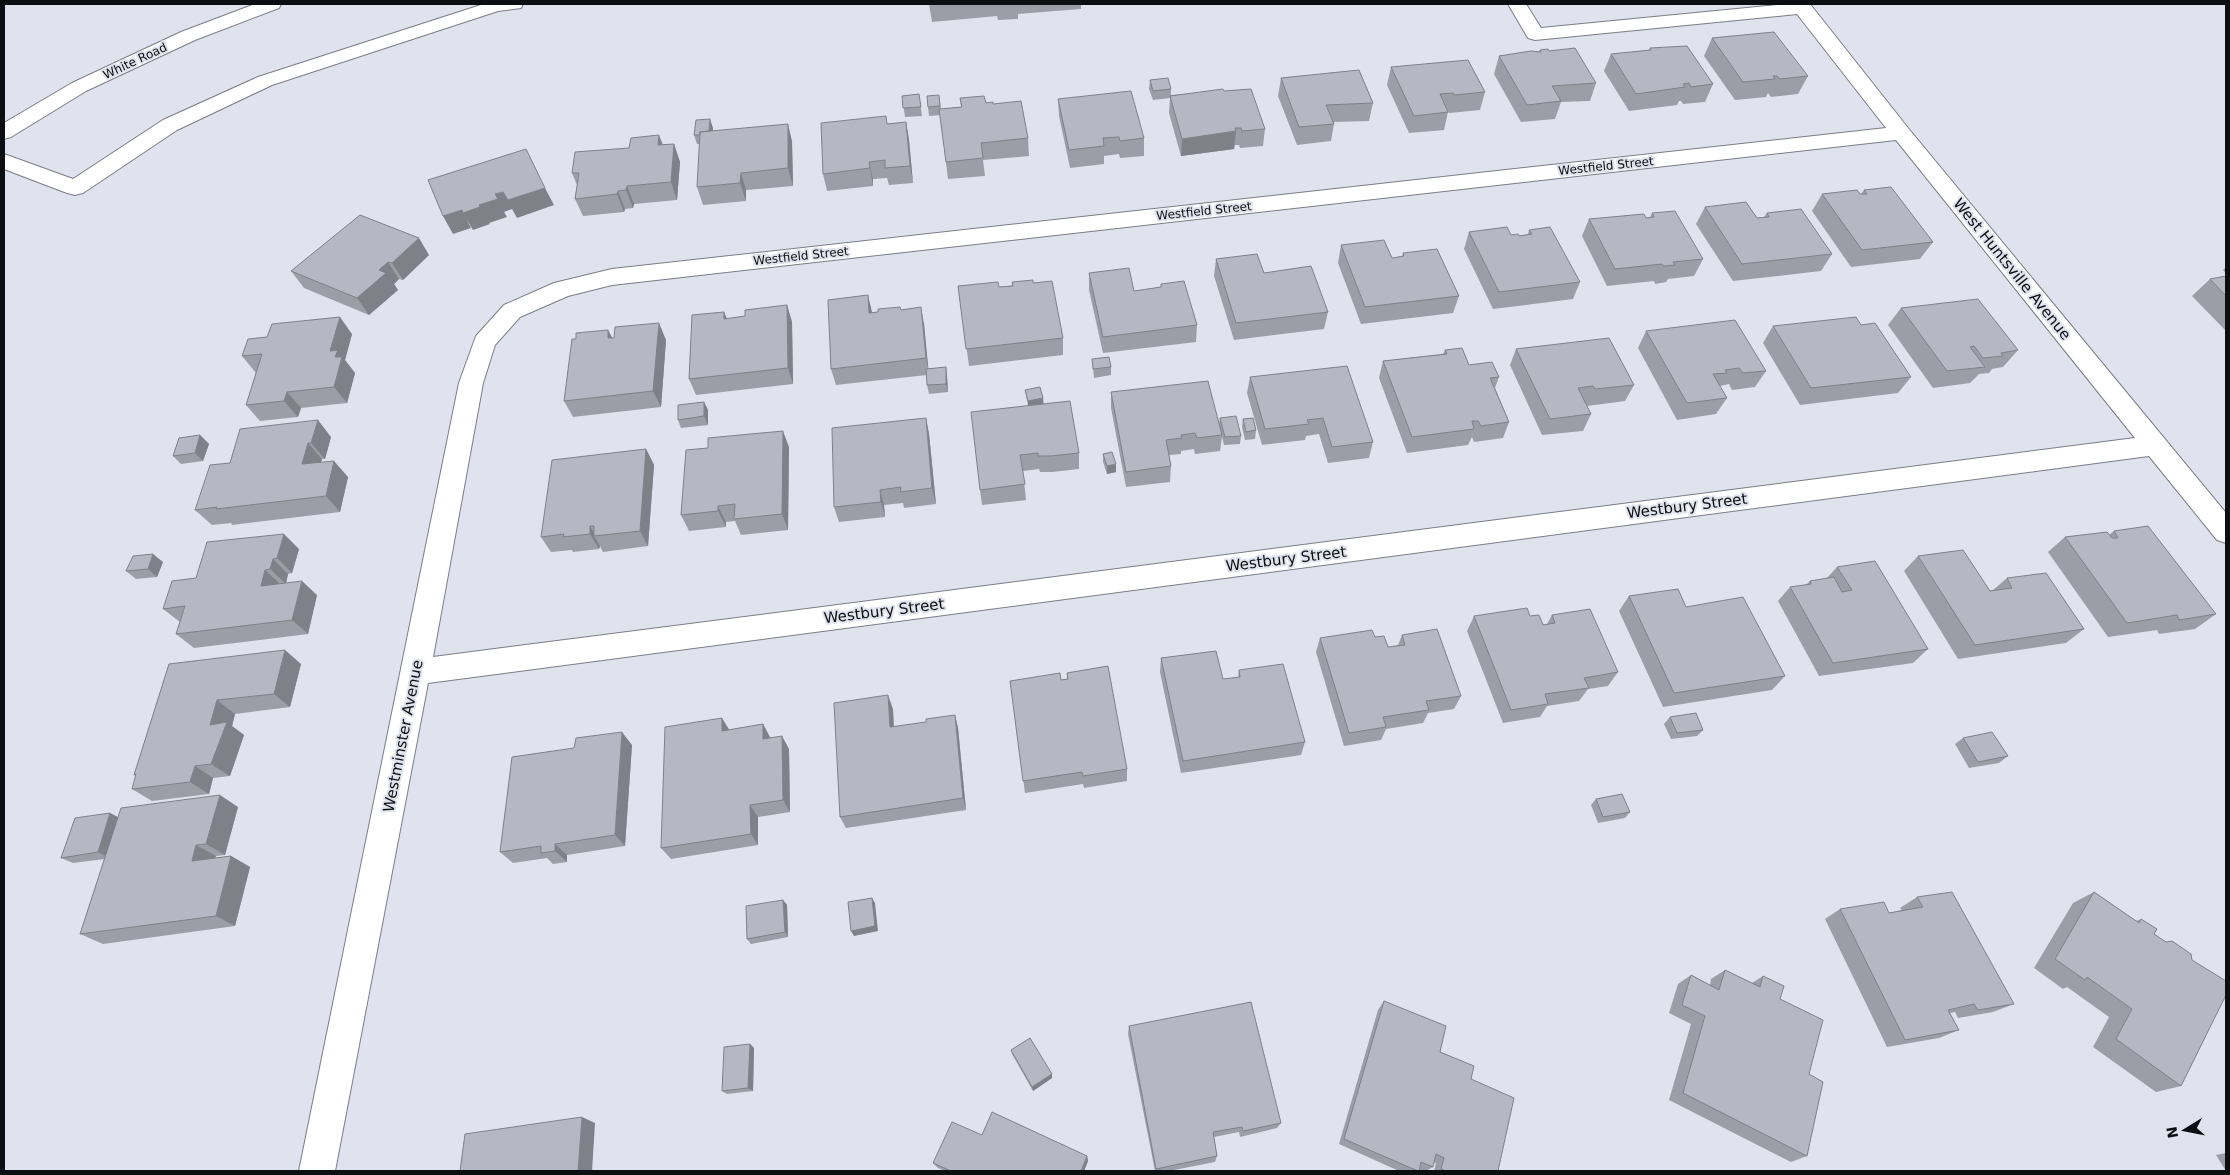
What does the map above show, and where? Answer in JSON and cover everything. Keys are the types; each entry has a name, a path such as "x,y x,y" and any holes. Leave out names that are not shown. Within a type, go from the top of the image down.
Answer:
{"street":[{"name":"White Road","path":"4,132 79,87 188,36 272,4"},
{"path":"4,162 75,188 170,125 265,80 496,6 514,4"},
{"path":"1517,4 1535,34 1747,8 1801,6"},
{"name":"West Huntsville Avenue","path":"1801,6 1901,133 2226,532"},
{"name":"Westfield Street","path":"512,311 562,289 612,277 1901,133"},
{"name":"Westminster Avenue","path":"317,1171 471,383 484,342 512,311"},
{"name":"Westbury Street","path":"416,672 2156,445"}],"building":[{"path":"1774,32 1808,76 1780,79 1777,76 1773,76 1775,79 1743,82 1712,38"},
{"path":"1687,46 1713,84 1691,87 1689,83 1683,84 1685,87 1636,94 1611,54 1651,50 1650,48"},
{"path":"1575,48 1596,83 1552,86 1561,101 1527,105 1499,56 1531,51 1541,52 1540,50 1548,49 1549,51"},
{"path":"1468,60 1485,92 1454,95 1453,93 1440,94 1448,112 1414,116 1391,67"},
{"path":"1359,70 1373,103 1326,105 1334,124 1299,127 1281,78"},
{"path":"1168,78 1171,89 1153,91 1150,80"},
{"path":"1223,89 1224,91 1251,89 1265,129 1242,131 1241,128 1235,128 1236,131 1182,139 1170,96"},
{"path":"1131,91 1144,138 1120,141 1119,137 1103,138 1104,146 1069,150 1058,99"},
{"path":"919,94 921,107 903,108 902,96"},
{"path":"939,95 940,106 928,107 927,96"},
{"path":"984,96 986,103 993,102 993,104 1021,101 1028,138 981,143 983,158 946,162 939,109 962,107 960,98"},
{"path":"886,116 887,124 906,122 910,166 885,168 885,160 869,162 870,168 823,174 821,123"},
{"path":"710,119 709,131 700,132 700,135 694,135 696,120"},
{"path":"788,124 788,168 741,173 740,183 697,187 700,132"},
{"path":"659,135 658,145 674,144 671,182 627,186 626,190 618,191 617,194 575,199 579,173 572,173 575,152 629,148 631,138"},
{"path":"526,149 545,188 508,200 503,192 495,194 498,199 479,205 480,207 463,213 462,210 443,216 428,180"},
{"path":"1891,187 1933,242 1862,250 1822,194 1857,190 1860,194 1867,194 1864,190"},
{"path":"1746,202 1757,218 1769,217 1767,213 1801,209 1832,254 1742,264 1705,207"},
{"path":"1675,211 1703,259 1673,262 1675,265 1664,266 1662,264 1615,269 1589,219 1644,214 1646,218 1654,217 1652,213"},
{"path":"360,215 419,238 392,263 388,262 379,270 386,273 357,298 291,271"},
{"path":"1507,227 1511,235 1518,234 1519,236 1532,234 1529,230 1550,227 1580,282 1499,292 1469,232"},
{"path":"1384,240 1392,258 1404,256 1403,253 1437,249 1459,296 1365,307 1341,245"},
{"path":"1257,254 1264,273 1311,266 1328,312 1236,323 1216,259"},
{"path":"1129,268 1134,291 1161,287 1161,284 1184,281 1197,325 1103,337 1089,273"},
{"path":"2226,276 2226,296 2210,279"},
{"path":"1033,280 1033,283 1052,281 1063,338 966,349 958,286 998,282 999,287 1013,286 1012,282"},
{"path":"868,295 869,313 878,312 878,309 900,307 901,310 921,307 926,358 831,369 828,300"},
{"path":"1978,299 2018,350 2001,353 2003,356 1983,358 1974,346 1970,347 1985,367 1947,371 1901,308"},
{"path":"787,305 788,368 689,379 692,315 724,312 724,319 745,316 745,310"},
{"path":"340,317 330,351 338,350 335,357 342,357 334,387 287,392 284,401 246,405 262,354 242,356 248,339 267,337 272,324"},
{"path":"1856,317 1861,325 1875,323 1911,377 1811,388 1773,326"},
{"path":"1735,320 1766,371 1743,373 1739,368 1725,370 1727,373 1713,374 1727,398 1687,403 1646,331"},
{"path":"659,323 653,391 564,401 572,339 576,339 576,333 608,330 608,338 614,338 615,327"},
{"path":"1609,338 1634,385 1595,389 1593,386 1578,388 1591,414 1550,419 1516,349"},
{"path":"1462,348 1469,365 1492,362 1499,377 1490,378 1509,422 1481,426 1478,421 1472,421 1474,429 1412,437 1383,361 1447,354 1445,350"},
{"path":"1109,357 1111,367 1093,369 1092,359"},
{"path":"1347,366 1373,442 1332,447 1323,418 1307,420 1309,424 1265,429 1250,377"},
{"path":"946,367 946,384 927,385 926,369"},
{"path":"1208,381 1222,435 1197,438 1195,433 1181,435 1182,438 1166,440 1171,466 1126,472 1111,392"},
{"path":"1040,387 1043,398 1028,401 1025,390"},
{"path":"1070,401 1079,453 1051,456 1038,456 1038,453 1020,455 1025,484 980,490 971,412"},
{"path":"704,402 704,416 678,420 678,405"},
{"path":"1236,416 1241,436 1225,437 1220,418"},
{"path":"926,418 932,488 900,492 901,487 880,490 881,502 834,507 832,428"},
{"path":"1253,418 1256,430 1246,432 1243,419"},
{"path":"318,420 311,443 308,443 302,464 334,461 326,496 195,510 210,465 230,463 240,429"},
{"path":"783,431 782,514 734,519 735,504 718,506 718,511 681,515 686,450 708,448 708,438"},
{"path":"200,435 195,453 173,456 179,438"},
{"path":"646,449 640,531 594,536 594,526 590,526 590,534 563,537 564,534 541,537 552,460"},
{"path":"1112,452 1116,464 1107,466 1103,454"},
{"path":"2148,526 2216,614 2179,620 2177,615 2127,623 2065,537 2107,532 2112,538 2118,538 2114,531"},
{"path":"284,534 277,558 273,559 270,569 265,570 261,586 302,581 292,620 176,634 185,606 163,609 172,581 196,578 207,542"},
{"path":"1963,550 1990,591 2012,588 2007,578 2046,573 2084,629 1975,645 1918,556"},
{"path":"153,554 148,569 126,571 133,556"},
{"path":"1875,561 1928,649 1833,663 1790,587 1811,584 1810,581 1834,577 1842,592 1852,590 1837,567"},
{"path":"1678,589 1686,607 1743,597 1785,676 1674,693 1629,596"},
{"path":"1527,608 1530,616 1539,615 1543,625 1555,623 1552,615 1590,609 1618,672 1584,678 1589,688 1545,694 1548,704 1511,710 1474,616"},
{"path":"1437,629 1461,696 1426,701 1429,710 1383,717 1386,727 1349,733 1320,638 1372,630 1375,637 1384,636 1388,647 1405,645 1402,635"},
{"path":"285,650 274,694 217,700 210,725 227,722 211,764 195,766 190,782 132,789 136,774 134,775 169,664"},
{"path":"1216,651 1223,679 1240,677 1239,670 1283,664 1305,742 1183,761 1161,658"},
{"path":"1108,666 1127,769 1083,776 1082,772 1023,781 1010,681 1060,673 1061,680 1068,679 1067,673"},
{"path":"888,695 890,727 926,722 926,719 955,715 963,798 840,817 834,703"},
{"path":"1696,713 1703,730 1677,733 1670,717"},
{"path":"722,718 722,731 763,724 763,739 782,736 783,800 750,805 751,834 661,848 665,727"},
{"path":"622,732 615,835 555,844 555,851 541,853 541,846 500,852 512,757 574,748 576,738"},
{"path":"1992,732 2008,756 1978,762 1963,738"},
{"path":"1622,794 1630,812 1603,817 1596,799"},
{"path":"220,795 206,844 196,845 192,861 231,856 216,916 80,934 121,808"},
{"path":"110,813 98,852 61,858 75,818"},
{"path":"1952,892 2014,1004 1978,1010 1974,1004 1948,1010 1959,1030 1905,1040 1840,909 1884,902 1889,913 1923,907 1917,897"},
{"path":"2094,892 2139,923 2141,919 2157,929 2154,934 2166,942 2172,941 2191,954 2192,960 2226,981 2226,995 2181,1086 2116,1039 2132,1009 2087,977 2085,980 2055,959"},
{"path":"872,898 875,926 851,931 848,902"},
{"path":"783,900 785,932 747,939 746,906"},
{"path":"1725,970 1760,987 1763,976 1784,986 1780,999 1823,1020 1809,1074 1823,1082 1807,1156 1683,1093 1705,1016 1682,1005 1691,975 1719,990"},
{"path":"1384,1001 1446,1026 1440,1052 1474,1066 1471,1079 1514,1098 1498,1171 1446,1171 1441,1169 1444,1158 1436,1154 1433,1167 1421,1162 1418,1171 1344,1139"},
{"path":"1251,1002 1281,1123 1243,1131 1242,1127 1213,1132 1217,1156 1156,1169 1129,1026"},
{"path":"1030,1038 1052,1074 1032,1087 1011,1050"},
{"path":"750,1044 748,1088 722,1091 724,1047"},
{"path":"992,1112 1087,1156 1081,1171 951,1171 933,1163 952,1122 982,1135"},
{"path":"582,1117 578,1171 460,1171 465,1134"}]}
